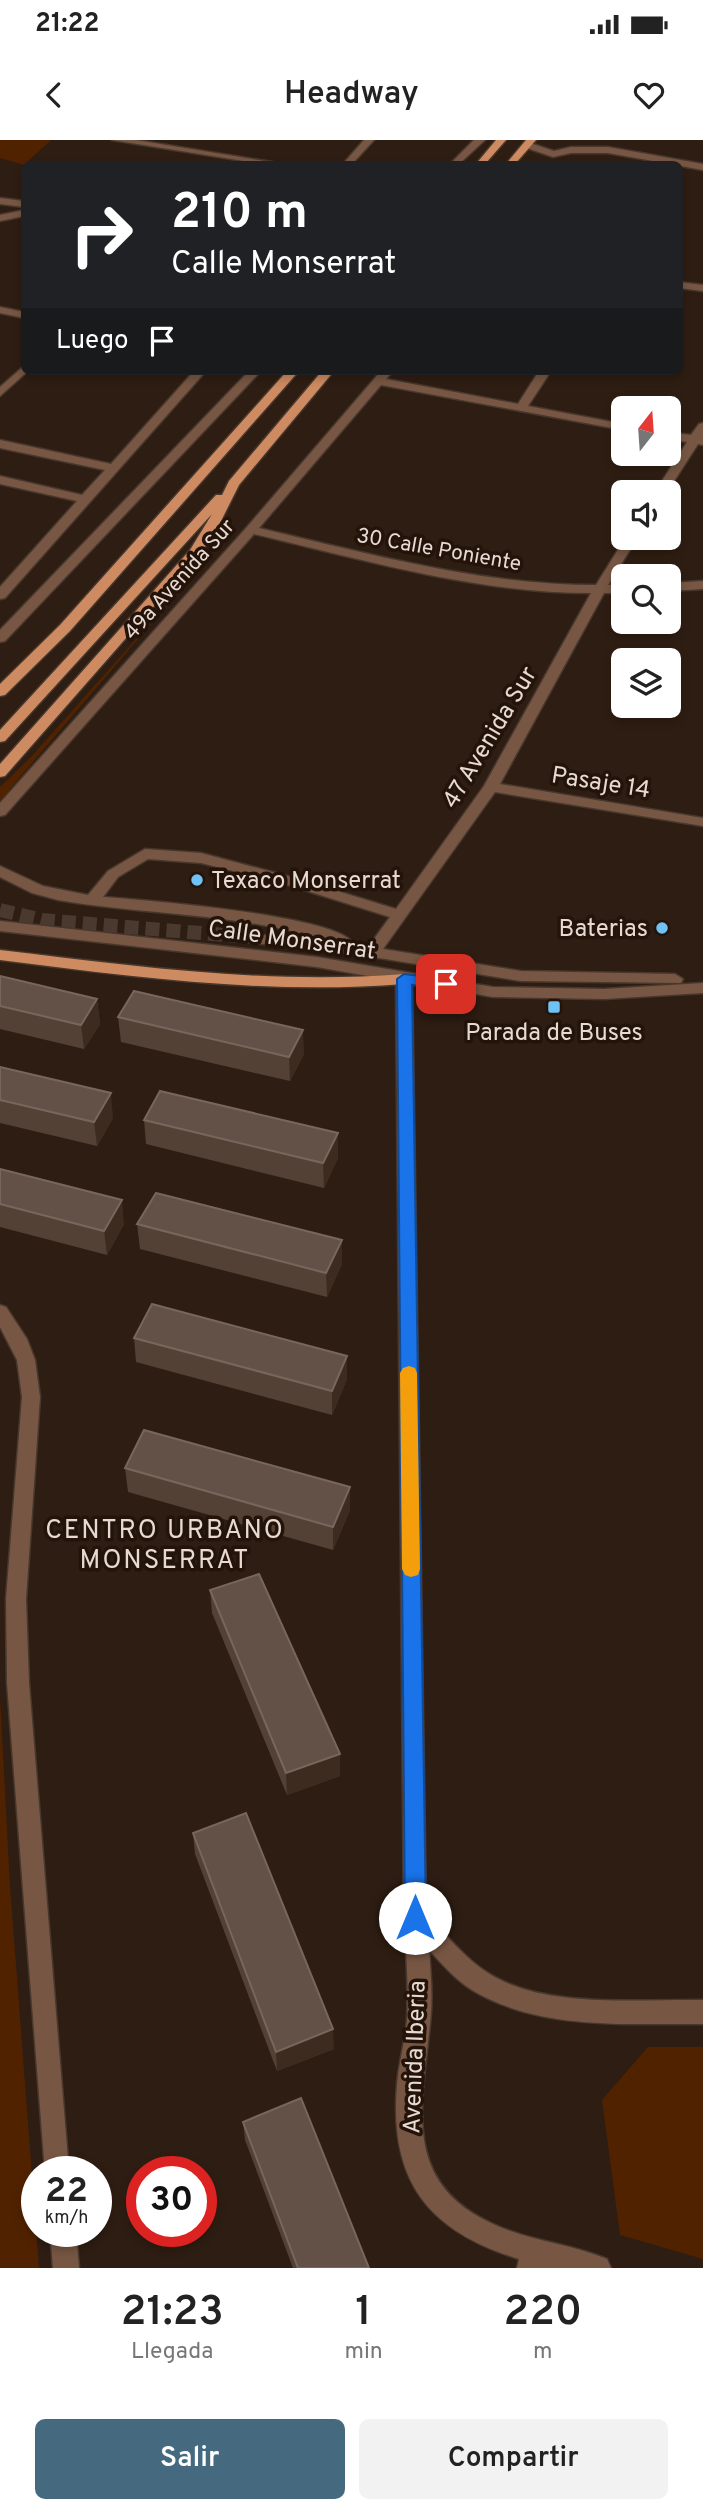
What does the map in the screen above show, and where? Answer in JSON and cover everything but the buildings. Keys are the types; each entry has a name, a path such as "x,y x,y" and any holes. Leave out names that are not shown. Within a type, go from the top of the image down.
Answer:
{"main road":[{"path":"483,161 499,142"},
{"path":"513,161 529,142"},
{"path":"0,692 65,628 289,375"},
{"name":"49a Avenida Sur","path":"0,773 194,553 209,533 233,484 325,375"},
{"path":"0,738 233,484"},
{"path":"0,955 118,969 326,984 404,979"}],"street":[{"path":"117,140 259,161"},
{"path":"350,161 369,140"},
{"path":"457,161 480,140"},
{"path":"529,142 553,159 578,140"},
{"path":"569,149 592,148 668,161"},
{"path":"683,164 703,167"},
{"path":"0,201 21,204"},
{"path":"0,218 21,214"},
{"path":"683,286 703,288"},
{"path":"0,310 21,314"},
{"path":"0,393 21,372"},
{"path":"0,595 196,375"},
{"path":"0,638 251,375"},
{"path":"521,408 542,375"},
{"path":"383,376 521,408 611,425"},
{"name":"49a Avenida Sur","path":"0,812 251,530 383,376"},
{"path":"670,480 699,441 703,426"},
{"path":"681,438 699,441"},
{"path":"0,444 114,468"},
{"path":"0,480 87,500"},
{"name":"30 Calle Poniente","path":"251,530 438,573 523,584 611,590"},
{"name":"47 Avenida Sur","path":"373,952 491,787 599,590 624,550"},
{"path":"681,586 703,585"},
{"name":"Pasaje 14","path":"491,787 703,822"},
{"path":"93,899 113,874 145,854 201,858 290,881 399,915"},
{"path":"0,871 17,881 51,892 268,919 314,931 373,952"},
{"name":"Calle Monserrat","path":"0,926 317,962 404,979 493,992 604,993 703,988"},
{"name":"Calle Monserrat","path":"237,936 373,952 521,976 703,981"},
{"name":"Avenida Iberia","path":"404,979 415,1918 419,2014 410,2085 411,2142 415,2161 435,2197 463,2223 532,2259 598,2268"},
{"path":"0,1312 20,1344 26,1360 31,1397 16,1599 18,1683 56,2156"},
{"path":"415,1918 469,1974 492,1988 522,2000 567,2008 703,2012"},
{"path":"64,2247 66,2268"}],"shaded area":[{"path":"0,140 51,140 28,161 21,161 21,164 0,158"},
{"path":"185,584 0,801 0,787 31,757"},
{"path":"0,1698 10,1886 30,2156 21,2156 21,2247 37,2247 39,2268 0,2268"},
{"path":"648,2047 703,2047 703,2259 620,2235 602,2100"}],"tunnel":[{"path":"0,910 42,920 237,936"}],"slow traffic":[{"path":"409,1373 411,1569"}],"place":[{"name":"Texaco Monserrat","path":"197,880"},
{"name":"Baterias","path":"662,928"},
{"name":"Parada de Buses","path":"554,1007"}],"district":[{"name":"CENTRO URBANO MONSERRAT","path":"165,1544"}],"route":[{"path":"415,1918 404,979 446,984"}]}
